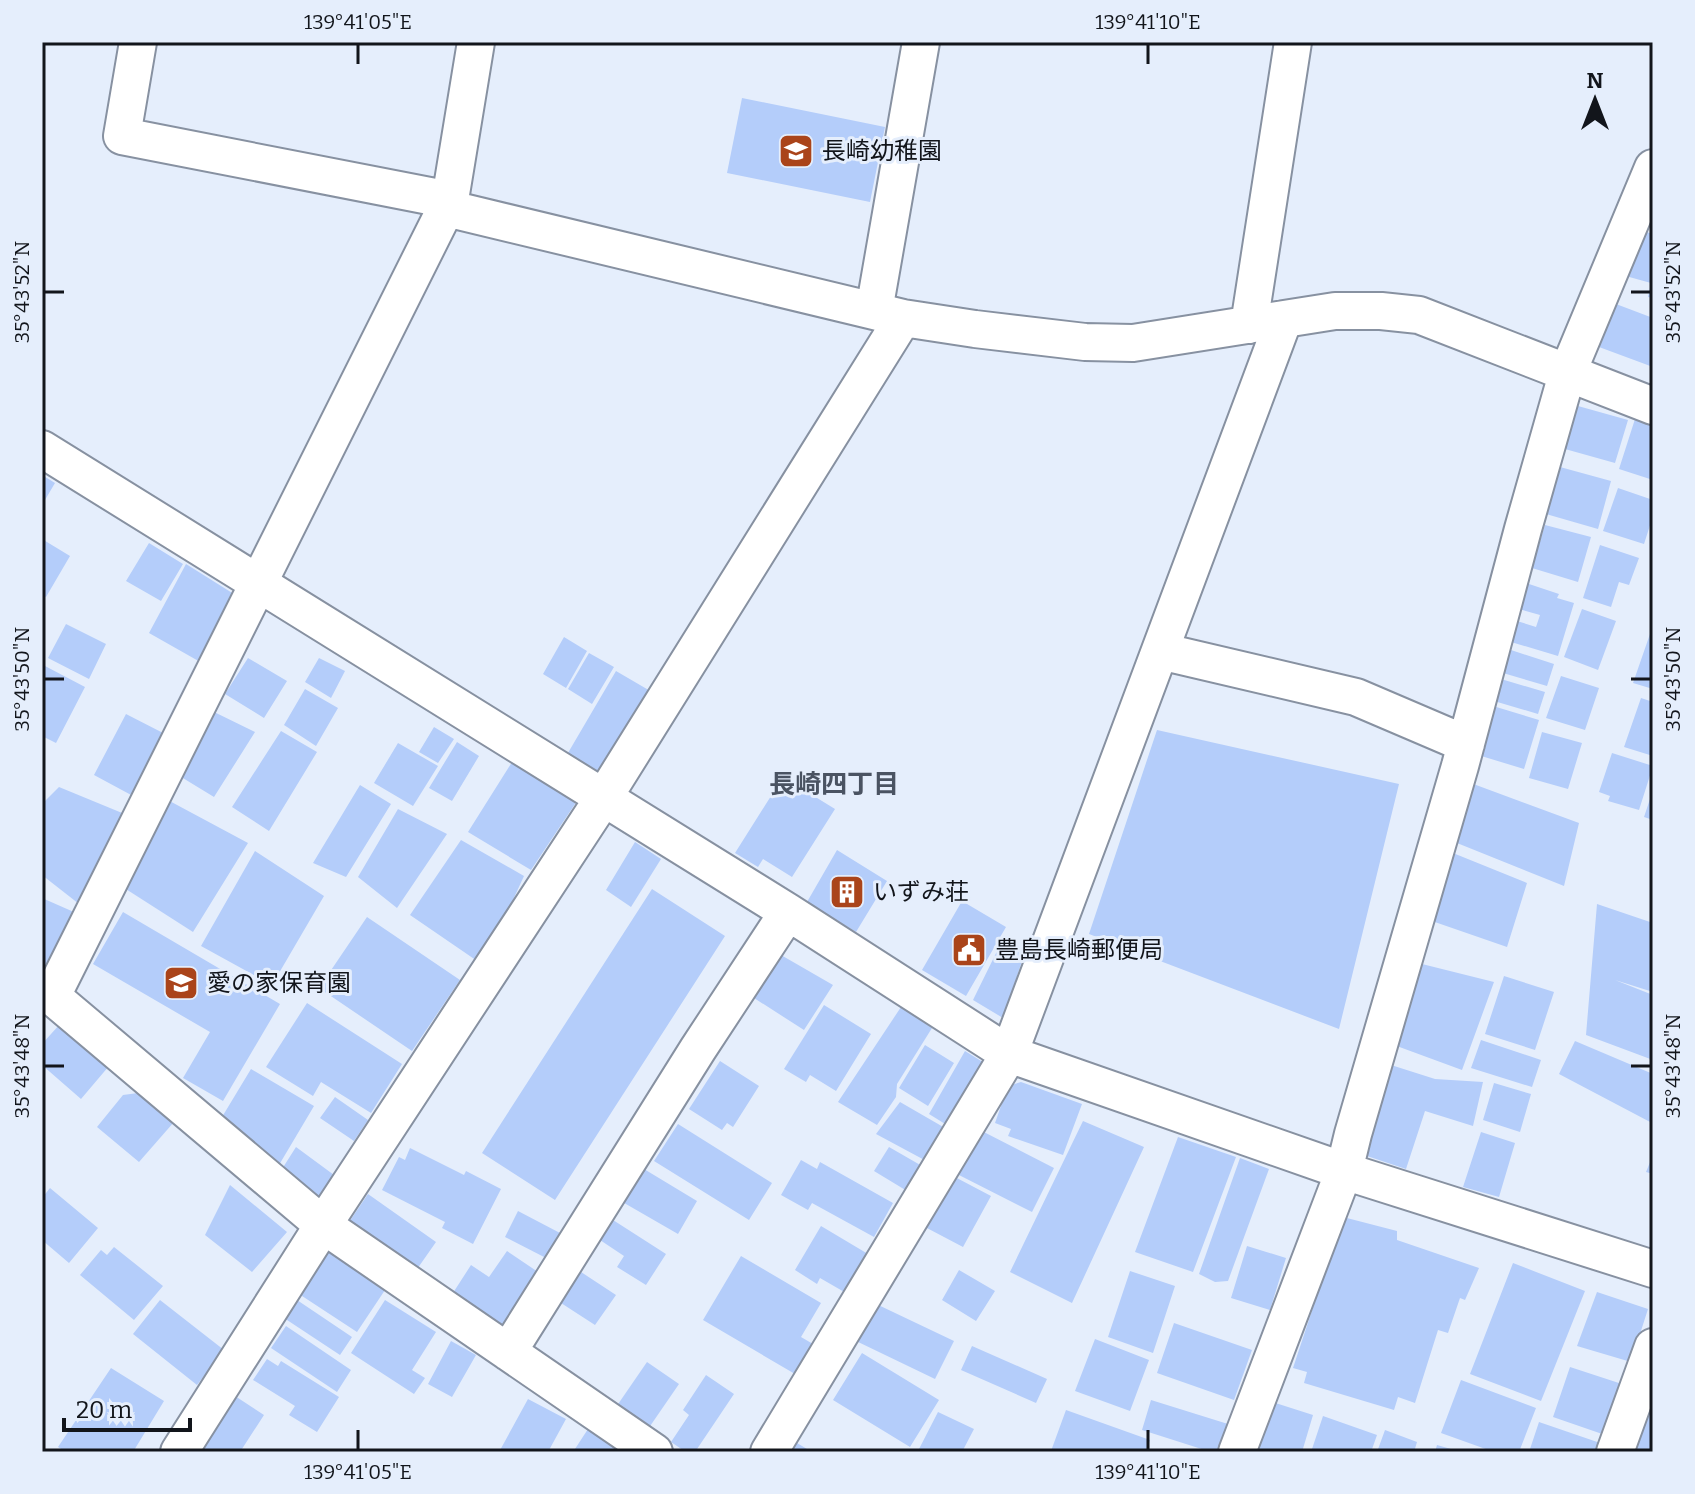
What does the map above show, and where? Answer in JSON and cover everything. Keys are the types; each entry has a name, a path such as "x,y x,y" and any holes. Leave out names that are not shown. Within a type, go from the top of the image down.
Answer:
{"street":[{"path":"138,42 122,136 448,204 888,315 975,329 1085,342 1133,343 1335,311 1419,315 1653,406"},
{"path":"476,42 448,204 259,584 47,992 323,1225 654,1452"},
{"path":"179,1452 323,1225 604,797 888,315 921,42"},
{"path":"1249,325 1293,42"},
{"path":"1237,1452 1344,1171 1466,744 1567,374 1653,168"},
{"path":"769,1452 1009,1054 1284,319"},
{"path":"42,449 788,912 1009,1054 1344,1171 1653,1269"},
{"path":"1160,651 1356,697 1466,744"},
{"path":"508,1352 788,912"},
{"path":"1615,1452 1653,1347"}],"building":[{"path":"742,98 885,127 870,202 727,173"},
{"path":"1640,230 1653,234 1653,298 1648,297 1651,283 1622,275"},
{"path":"1616,304 1653,318 1653,367 1599,347"},
{"path":"1578,406 1628,420 1615,463 1565,449"},
{"path":"1635,419 1653,425 1653,480 1619,469"},
{"path":"1560,467 1611,481 1598,529 1546,514"},
{"path":"42,475 55,483 42,505"},
{"path":"1618,488 1653,500 1653,516 1644,544 1603,531"},
{"path":"1545,525 1591,537 1578,582 1532,568"},
{"path":"42,539 70,556 46,597 42,595"},
{"path":"149,543 183,564 161,601 126,581"},
{"path":"1600,545 1639,558 1629,585 1619,582 1611,607 1583,598"},
{"path":"186,564 237,596 202,663 149,633"},
{"path":"1526,583 1559,594 1557,598 1574,603 1558,656 1511,642 1517,621 1536,627 1540,615 1519,609"},
{"path":"1582,609 1616,621 1598,670 1564,657"},
{"path":"66,624 106,644 89,679 48,658"},
{"path":"1650,634 1653,635 1653,689 1633,683"},
{"path":"564,637 587,651 566,688 543,674"},
{"path":"1511,650 1554,664 1547,686 1503,673"},
{"path":"589,653 614,667 592,704 568,689"},
{"path":"248,658 287,681 264,718 225,694"},
{"path":"319,658 345,671 331,698 305,682"},
{"path":"45,666 85,687 56,743 42,736 42,672"},
{"path":"616,671 652,692 605,771 591,773 565,758"},
{"path":"1561,676 1599,688 1585,730 1546,718"},
{"path":"1501,679 1545,692 1538,714 1494,701"},
{"path":"305,689 338,708 316,746 284,725"},
{"path":"1641,698 1653,702 1653,756 1624,747"},
{"path":"1493,706 1539,720 1524,769 1478,755"},
{"path":"210,710 255,732 214,797 173,772"},
{"path":"126,714 165,734 133,796 94,775"},
{"path":"434,727 454,739 438,763 419,752"},
{"path":"1157,730 1399,784 1339,1029 1089,934"},
{"path":"281,731 317,752 269,831 232,807"},
{"path":"1542,732 1582,743 1568,789 1529,778"},
{"path":"457,742 479,756 452,801 429,788"},
{"path":"398,743 438,766 413,806 374,783"},
{"path":"1612,753 1653,766 1639,810 1608,801 1610,796 1599,792"},
{"path":"514,759 577,801 531,870 468,832"},
{"path":"783,777 835,809 792,877 763,859 758,867 735,853"},
{"path":"1468,782 1579,823 1564,886 1452,841"},
{"path":"360,785 391,804 346,877 313,863"},
{"path":"59,787 127,815 88,911 42,875 42,804"},
{"path":"1653,790 1653,820 1644,817"},
{"path":"164,798 248,843 193,932 118,884"},
{"path":"398,809 447,834 397,908 358,877"},
{"path":"461,840 524,876 483,965 410,915"},
{"path":"635,842 661,859 631,907 606,890"},
{"name":"いずみ荘","path":"837,850 887,881 856,932 807,902"},
{"path":"255,851 324,896 272,985 201,946"},
{"path":"1448,851 1527,883 1507,947 1429,920"},
{"path":"652,889 725,936 555,1200 482,1153"},
{"path":"42,898 83,916 42,977"},
{"path":"962,901 1006,927 966,996 922,970"},
{"path":"1597,904 1653,923 1653,992 1615,980 1653,995 1653,1060 1586,1035"},
{"path":"123,912 280,1004 223,1101 183,1078 210,1032 93,964"},
{"path":"367,917 460,980 412,1051 319,988"},
{"path":"1001,943 1024,955 1003,1018 973,1000"},
{"path":"781,955 833,985 804,1030 754,998"},
{"path":"1418,963 1494,982 1462,1070 1394,1045"},
{"path":"1504,976 1554,992 1535,1050 1485,1034"},
{"path":"307,1003 402,1064 371,1113 321,1082 313,1096 266,1067"},
{"path":"824,1005 871,1034 836,1091 810,1075 806,1082 784,1069"},
{"path":"901,1007 932,1028 897,1084 896,1097 877,1125 838,1102"},
{"path":"60,1024 109,1066 81,1099 42,1065 42,1044"},
{"path":"1481,1040 1541,1060 1532,1087 1471,1068"},
{"path":"1575,1041 1653,1074 1652,1123 1559,1074"},
{"path":"925,1045 954,1063 928,1106 899,1088"},
{"path":"965,1051 986,1064 950,1127 929,1114"},
{"path":"720,1061 759,1086 733,1127 727,1123 722,1130 689,1109"},
{"path":"1391,1065 1435,1079 1483,1082 1473,1126 1425,1111 1406,1169 1361,1154"},
{"path":"251,1069 314,1106 279,1165 222,1117"},
{"path":"1021,1082 1082,1104 1063,1155 1008,1136 1011,1129 995,1123 1008,1086"},
{"path":"1494,1083 1531,1094 1520,1132 1483,1120"},
{"path":"138,1093 174,1122 139,1162 97,1127 123,1095"},
{"path":"335,1097 368,1120 354,1141 320,1118"},
{"path":"900,1102 945,1128 930,1163 876,1134"},
{"path":"1083,1121 1144,1147 1072,1303 1010,1272"},
{"path":"678,1124 772,1183 749,1220 654,1161"},
{"path":"978,1129 1054,1168 1032,1212 955,1173"},
{"path":"1481,1132 1515,1143 1499,1197 1463,1187"},
{"path":"1178,1137 1236,1157 1193,1272 1135,1252"},
{"path":"296,1147 334,1175 321,1195 310,1196 282,1169"},
{"path":"889,1147 922,1166 907,1191 874,1171"},
{"path":"410,1148 464,1175 466,1171 501,1189 473,1244 442,1228 445,1222 382,1190 399,1157 405,1160"},
{"path":"1653,1155 1653,1174 1646,1172"},
{"path":"1240,1158 1269,1169 1228,1281 1215,1282 1199,1274"},
{"path":"801,1160 817,1169 820,1162 893,1203 874,1237 812,1203 808,1210 781,1195"},
{"path":"639,1166 697,1201 678,1234 619,1200"},
{"path":"953,1176 991,1196 963,1247 925,1227"},
{"path":"230,1185 287,1232 252,1272 205,1235"},
{"path":"50,1188 98,1228 69,1263 42,1240 42,1198"},
{"path":"368,1194 436,1242 415,1272 347,1225"},
{"path":"518,1211 560,1233 546,1258 505,1237"},
{"path":"1343,1217 1397,1231 1397,1240 1479,1268 1465,1300 1460,1298 1448,1333 1438,1330 1415,1403 1398,1397 1394,1410 1304,1383 1307,1372 1293,1368"},
{"path":"613,1220 666,1254 646,1285 617,1267 624,1256 600,1240"},
{"path":"821,1226 868,1254 846,1293 820,1278 817,1284 795,1270"},
{"path":"1247,1246 1286,1258 1270,1310 1231,1298"},
{"path":"114,1247 163,1286 134,1320 80,1275 101,1250 107,1255"},
{"path":"507,1251 538,1272 500,1328 451,1296 471,1265 489,1277"},
{"path":"334,1252 387,1287 357,1332 299,1294 326,1254"},
{"path":"741,1256 821,1303 801,1337 813,1344 795,1374 703,1320"},
{"path":"1513,1263 1585,1291 1541,1401 1470,1374"},
{"path":"959,1270 995,1291 976,1321 942,1300"},
{"path":"1130,1271 1175,1286 1153,1353 1108,1337"},
{"path":"581,1272 616,1295 595,1325 561,1303"},
{"path":"1597,1292 1648,1309 1631,1362 1577,1346"},
{"path":"160,1300 224,1350 197,1385 133,1334"},
{"path":"297,1300 352,1337 340,1355 284,1318"},
{"path":"385,1300 436,1332 412,1370 425,1378 414,1394 351,1353"},
{"path":"872,1302 954,1341 935,1379 854,1340"},
{"path":"1174,1323 1252,1350 1234,1400 1157,1373"},
{"path":"286,1326 351,1370 337,1392 271,1348"},
{"path":"1095,1339 1149,1360 1130,1411 1075,1391"},
{"path":"451,1341 476,1355 452,1397 428,1384"},
{"path":"972,1346 1047,1379 1036,1403 961,1370"},
{"path":"862,1353 939,1400 910,1447 833,1400"},
{"path":"267,1359 278,1366 281,1361 339,1397 317,1432 289,1415 295,1406 253,1380"},
{"path":"647,1362 679,1384 646,1432 614,1410"},
{"path":"1570,1367 1625,1385 1608,1436 1553,1417"},
{"path":"111,1368 164,1401 133,1452 66,1452 58,1447"},
{"path":"706,1375 734,1394 695,1452 686,1452 671,1442 689,1415 683,1410"},
{"path":"1461,1380 1536,1408 1519,1452 1494,1452 1441,1433"},
{"path":"1652,1392 1653,1452 1635,1452"},
{"path":"235,1396 264,1415 240,1452 199,1452"},
{"path":"528,1399 566,1419 548,1452 499,1452"},
{"path":"1263,1399 1313,1415 1302,1452 1248,1452"},
{"path":"1151,1400 1228,1424 1219,1452 1142,1430"},
{"path":"1066,1410 1150,1440 1146,1452 1051,1451"},
{"path":"938,1412 974,1429 962,1452 924,1452 919,1449"},
{"path":"1323,1416 1377,1435 1371,1452 1311,1452"},
{"path":"1539,1422 1606,1445 1604,1452 1529,1452"},
{"path":"588,1429 623,1452 573,1452"},
{"path":"1385,1430 1417,1442 1414,1452 1377,1452"},
{"path":"797,1443 812,1452 792,1452"},
{"path":"1437,1445 1458,1451 1458,1452 1435,1452"}],"place":[{"name":"長崎幼稚園","path":"796,151"},
{"name":"いずみ荘","path":"847,892"},
{"name":"豊島長崎郵便局","path":"969,950"},
{"name":"愛の家保育園","path":"181,983"}],"district":[{"name":"長崎四丁目","path":"834,784"}]}
